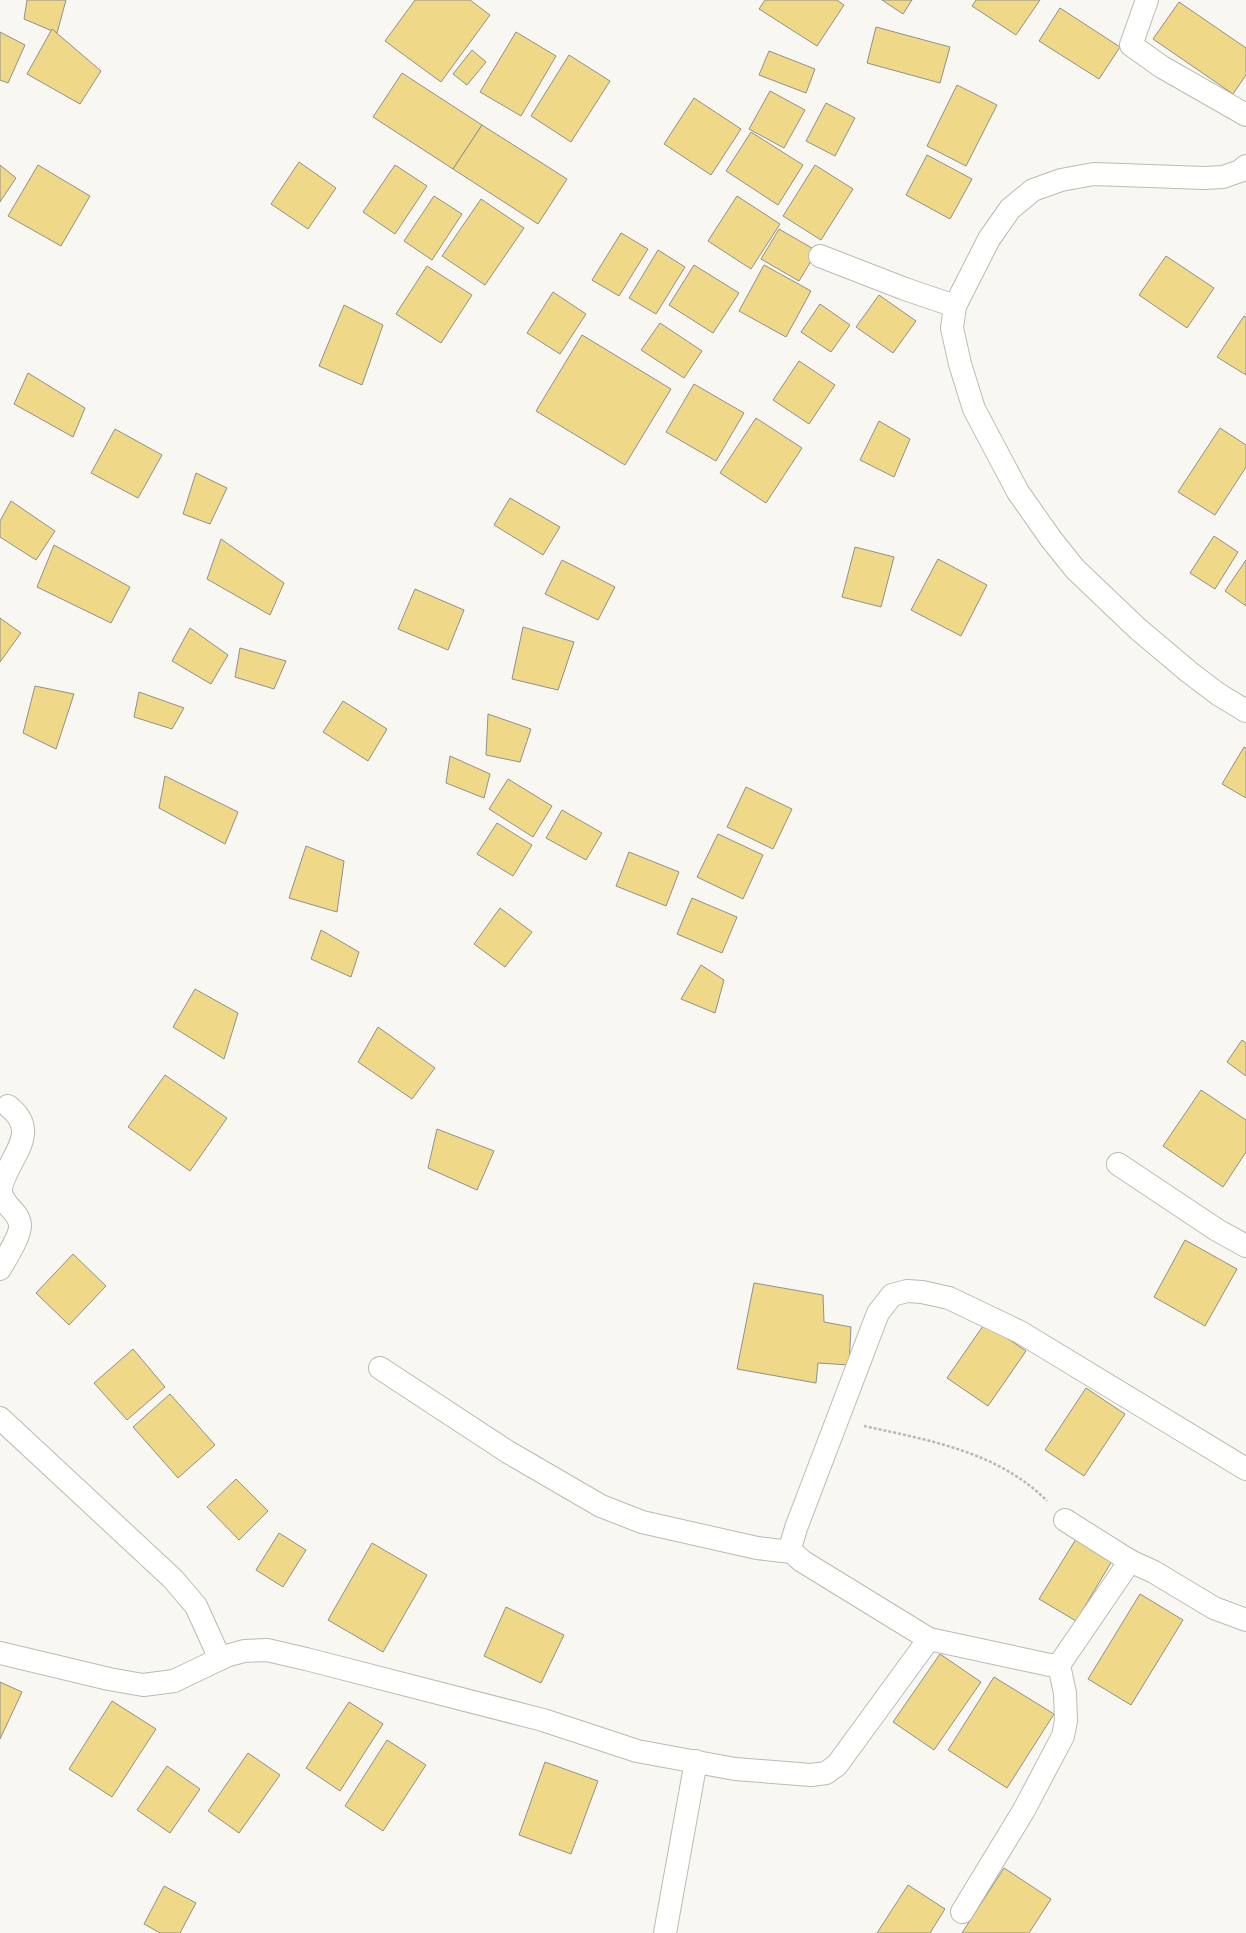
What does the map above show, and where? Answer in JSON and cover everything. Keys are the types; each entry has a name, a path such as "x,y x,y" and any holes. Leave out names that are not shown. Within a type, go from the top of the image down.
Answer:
{"street":[{"path":"1147,0 1131,45 1162,68 1246,115"},
{"path":"1244,171 1223,177 1204,178 1094,174 1061,180 1033,190 1010,209 989,239 955,306 952,328 960,364 974,409 1018,492 1047,533 1075,569 1138,629 1189,672 1218,694 1246,711"},
{"path":"820,256 898,287 955,306"},
{"path":"0,1269 11,1251 21,1226 18,1219 5,1204 0,1195 6,1174 23,1137 23,1130 19,1118 8,1106"},
{"path":"1118,1164 1217,1230 1246,1246"},
{"path":"792,1552 793,1538 878,1313 892,1295 907,1291 922,1292 949,1298 1020,1332 1246,1469"},
{"path":"380,1368 508,1452 601,1506 642,1522 757,1548 792,1552 802,1561 929,1639 1050,1665 1059,1665"},
{"path":"0,1418 173,1579 196,1606 220,1659"},
{"path":"1065,1520 1130,1561 1154,1572 1214,1608 1246,1620"},
{"path":"962,1912 1024,1810 1063,1736 1066,1721 1065,1693 1059,1665 1130,1561"},
{"path":"0,1653 109,1679 143,1685 174,1681 220,1659 244,1652 267,1650 543,1720 637,1751 743,1770 811,1775 826,1772 837,1765 929,1639"},
{"path":"665,1933 696,1761"}],"path":[{"path":"836,1421 949,1445 1005,1469 1035,1489 1065,1520"}],"building":[{"path":"27,0 66,0 57,33 24,19"},
{"path":"415,0 470,0 490,15 441,82 385,41"},
{"path":"765,0 837,0 844,5 817,46 759,9"},
{"path":"882,0 912,0 903,14"},
{"path":"976,0 1040,0 1016,35 972,6"},
{"path":"1179,2 1246,48 1246,75 1233,94 1153,39"},
{"path":"1060,8 1120,47 1099,79 1039,41"},
{"path":"876,27 950,47 940,83 867,63"},
{"path":"52,29 101,71 80,104 27,74"},
{"path":"0,32 25,45 8,83 0,80"},
{"path":"516,32 556,56 521,116 480,92"},
{"path":"472,50 486,62 467,85 453,74"},
{"path":"769,51 815,69 806,93 759,75"},
{"path":"569,55 610,81 571,142 531,116"},
{"path":"402,73 482,125 453,169 373,117"},
{"path":"957,85 997,105 966,166 927,146"},
{"path":"770,91 805,110 784,148 749,129"},
{"path":"694,98 741,129 711,175 664,144"},
{"path":"826,103 855,118 835,156 806,141"},
{"path":"482,125 567,179 538,224 453,169"},
{"path":"751,132 803,165 778,205 726,171"},
{"path":"927,155 972,179 950,219 906,195"},
{"path":"299,162 336,188 308,229 271,204"},
{"path":"0,165 16,178 0,202"},
{"path":"38,165 90,196 61,246 8,216"},
{"path":"395,165 427,186 395,234 363,212"},
{"path":"815,165 853,189 821,240 783,216"},
{"path":"434,196 462,214 432,260 404,241"},
{"path":"737,196 780,224 751,269 708,241"},
{"path":"481,199 524,228 485,285 442,256"},
{"path":"779,229 817,251 799,281 761,259"},
{"path":"621,233 648,249 619,296 592,280"},
{"path":"658,250 685,267 656,314 629,298"},
{"path":"1166,256 1214,288 1187,328 1139,295"},
{"path":"694,265 739,293 713,333 669,305"},
{"path":"764,265 811,291 786,337 739,311"},
{"path":"427,266 472,295 441,343 396,314"},
{"path":"553,292 586,314 560,354 527,333"},
{"path":"879,295 916,321 893,353 856,327"},
{"path":"820,304 850,325 831,352 801,332"},
{"path":"344,305 383,325 362,385 319,366"},
{"path":"1244,316 1246,317 1246,375 1217,357"},
{"path":"660,323 702,351 684,378 641,350"},
{"path":"582,335 671,389 625,465 536,411"},
{"path":"799,361 835,385 809,424 773,400"},
{"path":"28,373 85,408 73,437 14,404"},
{"path":"694,384 744,413 716,461 666,432"},
{"path":"756,418 802,448 766,503 720,473"},
{"path":"879,421 910,439 894,477 860,460"},
{"path":"1220,428 1246,445 1246,467 1215,515 1178,492"},
{"path":"115,429 162,455 138,498 91,473"},
{"path":"196,473 227,488 210,524 183,514"},
{"path":"510,498 560,527 543,555 494,525"},
{"path":"11,501 55,531 36,560 0,537 0,521"},
{"path":"1214,536 1238,552 1215,589 1190,573"},
{"path":"221,539 284,583 270,615 207,579"},
{"path":"54,545 130,587 111,623 37,587"},
{"path":"855,547 894,557 881,607 842,597"},
{"path":"938,559 987,585 961,636 911,610"},
{"path":"562,560 615,587 598,620 545,594"},
{"path":"1246,560 1246,606 1225,591"},
{"path":"415,589 464,610 448,650 398,629"},
{"path":"0,618 21,633 0,662"},
{"path":"523,627 574,642 558,690 512,679"},
{"path":"190,628 228,655 211,684 172,661"},
{"path":"240,648 286,661 274,689 235,677"},
{"path":"35,686 74,694 56,749 23,733"},
{"path":"139,692 184,708 172,729 134,717"},
{"path":"343,701 387,729 368,761 323,732"},
{"path":"488,714 531,729 520,762 486,755"},
{"path":"1244,747 1246,748 1246,798 1222,784"},
{"path":"450,756 490,774 484,798 446,783"},
{"path":"165,776 238,812 225,844 159,808"},
{"path":"508,779 552,806 533,837 489,809"},
{"path":"746,787 792,809 773,849 727,827"},
{"path":"562,810 602,833 586,860 546,838"},
{"path":"497,823 532,845 513,876 477,854"},
{"path":"718,834 763,855 743,899 697,877"},
{"path":"306,846 344,861 337,912 289,898"},
{"path":"629,852 679,872 666,906 616,886"},
{"path":"692,898 737,917 722,953 677,934"},
{"path":"500,908 532,932 505,967 474,944"},
{"path":"321,930 359,952 351,977 311,959"},
{"path":"701,965 724,980 715,1013 681,999"},
{"path":"195,989 238,1013 224,1059 173,1027"},
{"path":"378,1027 435,1068 412,1099 358,1062"},
{"path":"1242,1040 1246,1043 1246,1076 1227,1062"},
{"path":"165,1075 227,1118 190,1171 128,1127"},
{"path":"1201,1090 1246,1120 1246,1152 1223,1187 1163,1146"},
{"path":"437,1129 494,1151 477,1190 428,1168"},
{"path":"1185,1240 1237,1269 1205,1326 1154,1297"},
{"path":"73,1254 106,1286 69,1325 36,1293"},
{"path":"754,1283 823,1295 824,1322 851,1327 849,1365 818,1363 816,1383 737,1369"},
{"path":"985,1323 1026,1351 988,1406 947,1378"},
{"path":"133,1349 165,1387 127,1420 94,1383"},
{"path":"1086,1388 1125,1414 1084,1476 1045,1450"},
{"path":"170,1394 215,1445 178,1478 133,1427"},
{"path":"236,1479 268,1511 239,1540 207,1507"},
{"path":"279,1533 306,1550 283,1587 256,1570"},
{"path":"1076,1539 1112,1561 1076,1621 1039,1599"},
{"path":"372,1543 427,1575 383,1652 328,1620"},
{"path":"1140,1594 1183,1620 1131,1705 1088,1679"},
{"path":"506,1607 564,1635 541,1683 484,1656"},
{"path":"940,1654 981,1682 934,1750 893,1722"},
{"path":"994,1677 1054,1714 1007,1788 948,1750"},
{"path":"0,1682 22,1692 0,1739"},
{"path":"112,1701 156,1729 112,1797 69,1769"},
{"path":"349,1702 383,1724 340,1791 306,1768"},
{"path":"387,1740 426,1765 383,1831 345,1806"},
{"path":"248,1753 280,1775 239,1833 208,1811"},
{"path":"545,1762 598,1781 571,1854 519,1835"},
{"path":"167,1766 200,1789 170,1833 137,1810"},
{"path":"1004,1868 1051,1899 1029,1933 962,1933"},
{"path":"908,1885 945,1909 930,1933 877,1933"},
{"path":"164,1886 196,1903 180,1933 160,1933 144,1924"}]}
